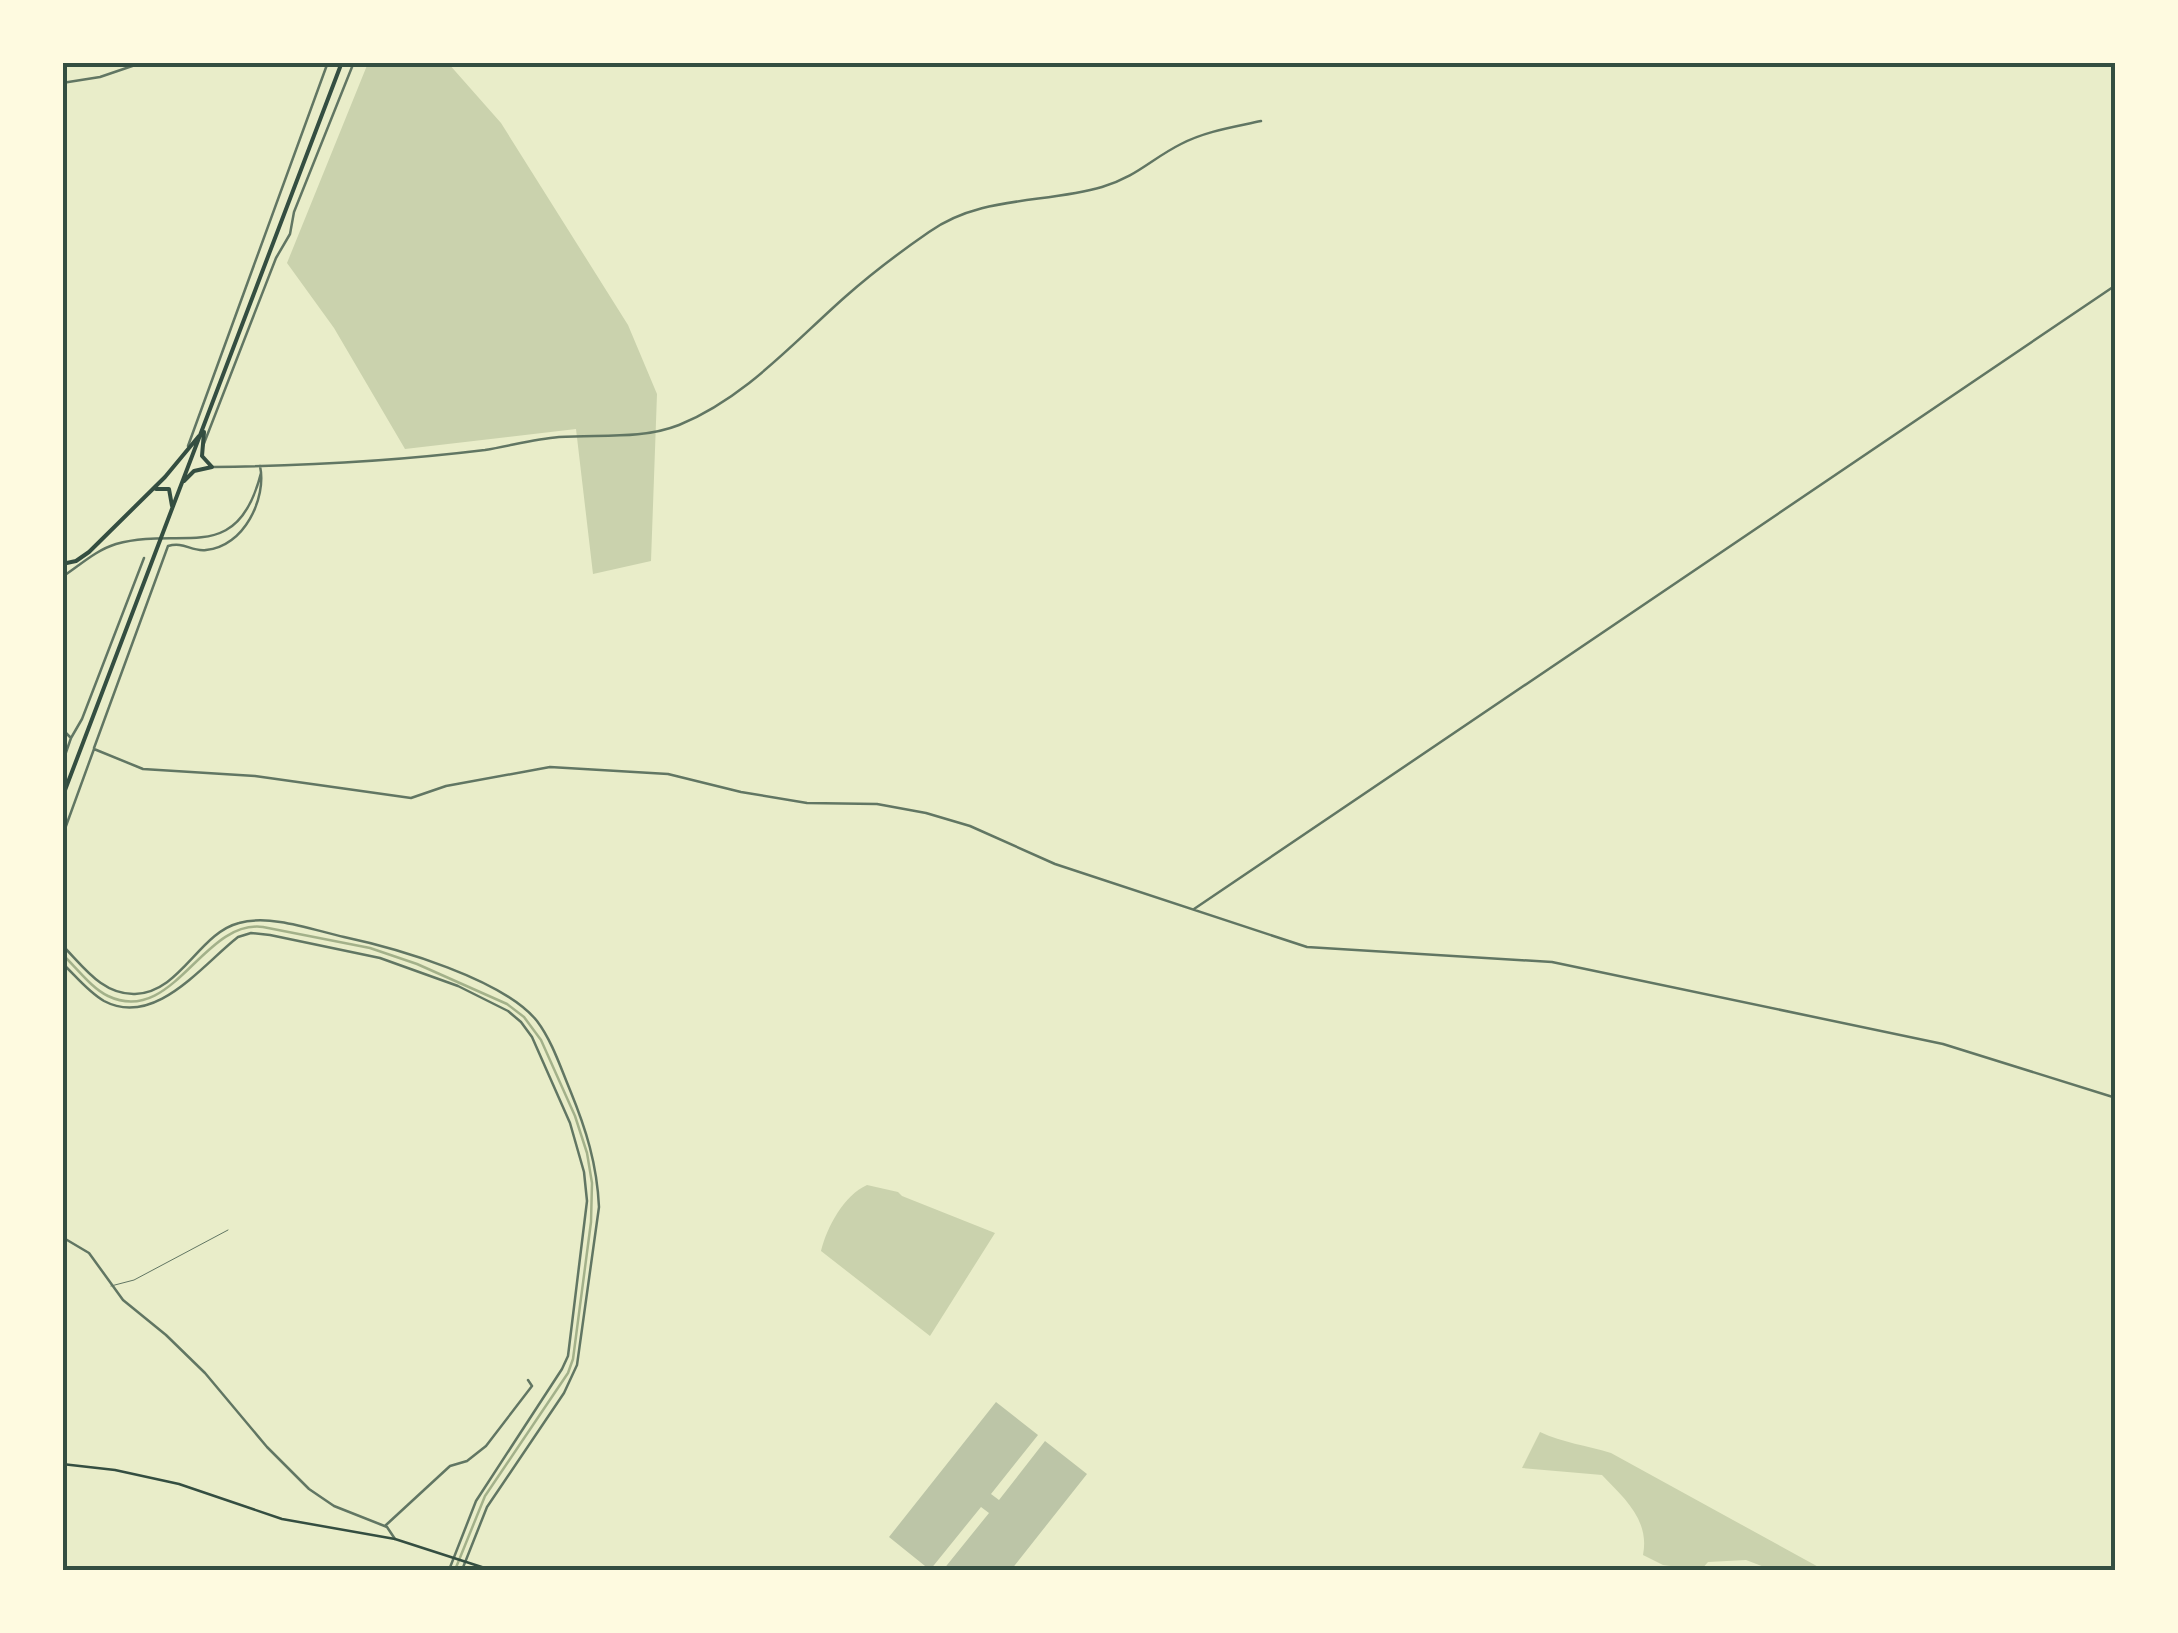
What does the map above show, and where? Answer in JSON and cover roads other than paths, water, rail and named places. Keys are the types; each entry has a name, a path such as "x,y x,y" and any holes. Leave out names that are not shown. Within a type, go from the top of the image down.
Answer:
{"main road":[{"path":"62,798 342,62"},
{"path":"182,483 194,472 212,467 202,456 205,423"},
{"path":"62,564 89,552 202,432"},
{"path":"151,490 169,489 172,510"},
{"path":"62,1464 116,1470 179,1484 282,1518 394,1539 491,1570"}],"street":[{"path":"62,84 100,77 144,62"},
{"path":"186,452 328,62"},
{"path":"202,448 276,258 290,234 294,212 354,62"},
{"path":"212,467 261,469 394,459 674,427 719,406 848,294 930,230 955,216 1016,200 1077,194 1104,186 1138,174 1196,137 1261,121"},
{"path":"1192,910 2116,285"},
{"path":"62,577 101,550 117,544 202,539 230,528 244,512 261,469"},
{"path":"62,837 168,546 183,544 206,550 229,540 251,518 258,504 264,479 261,469"},
{"path":"62,764 144,558"},
{"path":"62,729 71,738"},
{"path":"94,749 143,769 254,776 411,798 446,786 550,767 668,774 807,803 877,804 970,826 1055,864 1307,946 1552,962 1943,1044 2116,1098"},
{"path":"62,945 101,984 121,994 145,993 172,977 224,929 240,922 261,920 426,959 518,1003 547,1036 574,1098 596,1166 599,1206 577,1366 564,1393 487,1506 462,1570"},
{"path":"294,940 298,927"},
{"path":"62,963 94,994 132,1008 152,1004 238,937 250,933 356,952 421,972 508,1011 532,1037 570,1123 582,1159 587,1201 568,1356 476,1501 449,1570"},
{"path":"421,972 426,959"},
{"path":"172,977 179,986"},
{"path":"62,1237 89,1254 111,1286 205,1373 308,1489 334,1506 386,1526 394,1539"},
{"path":"578,1276 590,1278"},
{"path":"386,1526 450,1466 466,1461 496,1437 532,1386 528,1380"},
{"path":"527,1424 538,1431"}],"lane":[{"path":"111,1286 134,1280 228,1230"}],"waterway":[{"path":"62,954 102,992 131,1002 170,986 223,939 242,929 263,927 370,948 417,964 507,1004 524,1017 541,1040 575,1116 592,1183 591,1222 573,1359 568,1373 485,1496 455,1570"}]}
